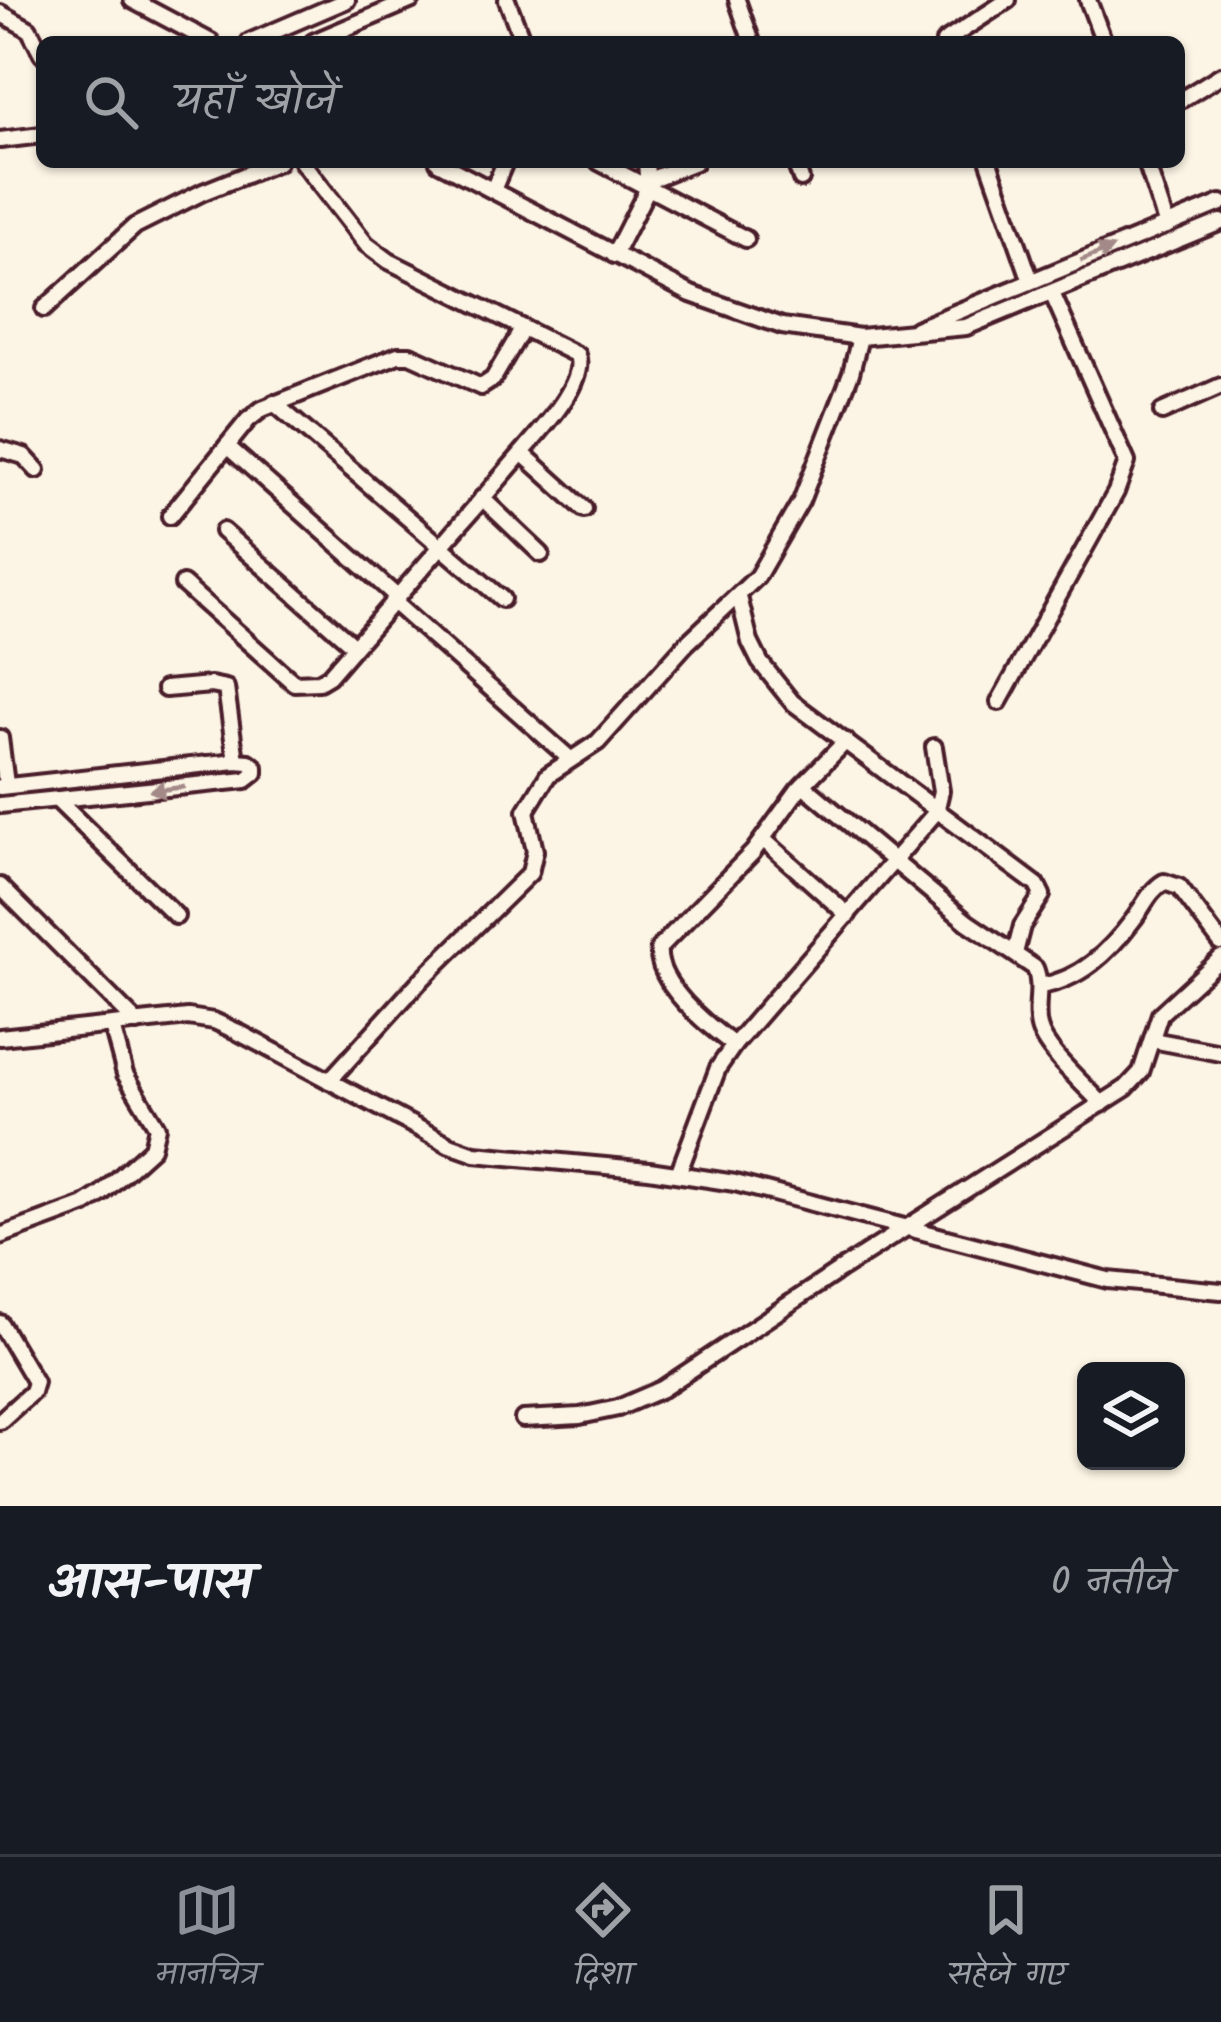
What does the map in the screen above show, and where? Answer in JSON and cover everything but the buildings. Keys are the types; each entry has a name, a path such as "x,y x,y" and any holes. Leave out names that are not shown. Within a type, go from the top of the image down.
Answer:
{"street":[{"path":"132,0 200,36"},
{"path":"263,36 347,0"},
{"path":"327,36 412,0"},
{"path":"508,0 519,36"},
{"path":"737,0 750,36"},
{"path":"955,36 1008,0"},
{"path":"1088,0 1101,36"},
{"path":"0,13 29,29 36,42"},
{"path":"1185,97 1221,76"},
{"path":"0,140 36,136"},
{"path":"44,309 135,226 263,168"},
{"path":"184,584 294,682 319,682 550,418 580,366 577,355 389,261 366,244 307,168"},
{"path":"450,168 691,294 782,326 860,337 967,327 1221,222"},
{"path":"493,190 502,168"},
{"path":"613,168 746,239"},
{"path":"614,255 649,184 647,168"},
{"path":"649,184 682,168"},
{"path":"797,168 801,179"},
{"path":"991,168 1031,281"},
{"path":"1148,168 1167,226"},
{"path":"911,331 1221,203"},
{"path":"999,702 1116,492 1127,463 1052,293"},
{"path":"170,516 248,420 274,403 398,355 424,360 481,387 493,379 523,328"},
{"path":"329,1081 418,983 530,873 535,851 526,811 538,788 569,758 598,742 686,644 757,577 801,501 851,373 860,337"},
{"path":"1162,412 1221,386"},
{"path":"274,403 502,599"},
{"path":"227,446 569,758"},
{"path":"0,449 24,456 37,470"},
{"path":"521,453 584,509"},
{"path":"482,498 541,554"},
{"path":"223,531 354,646"},
{"path":"739,597 750,642 772,680 792,702 936,812 1008,860 1041,890 1041,901 1022,926 1015,953"},
{"path":"165,688 226,688 236,761"},
{"path":"0,738 3,785 236,761 255,767 252,777 0,805"},
{"path":"734,1046 693,1014 657,956 664,940 764,840 803,785 846,741"},
{"path":"678,1174 709,1090 734,1046 936,812 941,791 934,747"},
{"path":"803,785 967,922 1035,968 1043,1039 1102,1104"},
{"path":"58,801 176,916"},
{"path":"764,840 848,915"},
{"path":"1039,986 1082,972 1123,932 1152,890 1164,881 1179,887 1221,943"},
{"path":"0,886 137,1023"},
{"path":"523,1420 599,1412 662,1389 1102,1104 1141,1072 1168,1003 1221,958"},
{"path":"0,1037 188,1017 214,1021 450,1145 476,1154 735,1183 1108,1280 1221,1291"},
{"path":"0,1236 84,1205 152,1148 158,1127 124,1074 112,1026"},
{"path":"1152,1040 1221,1053"},
{"path":"0,1323 35,1382 32,1392 0,1421"}]}
